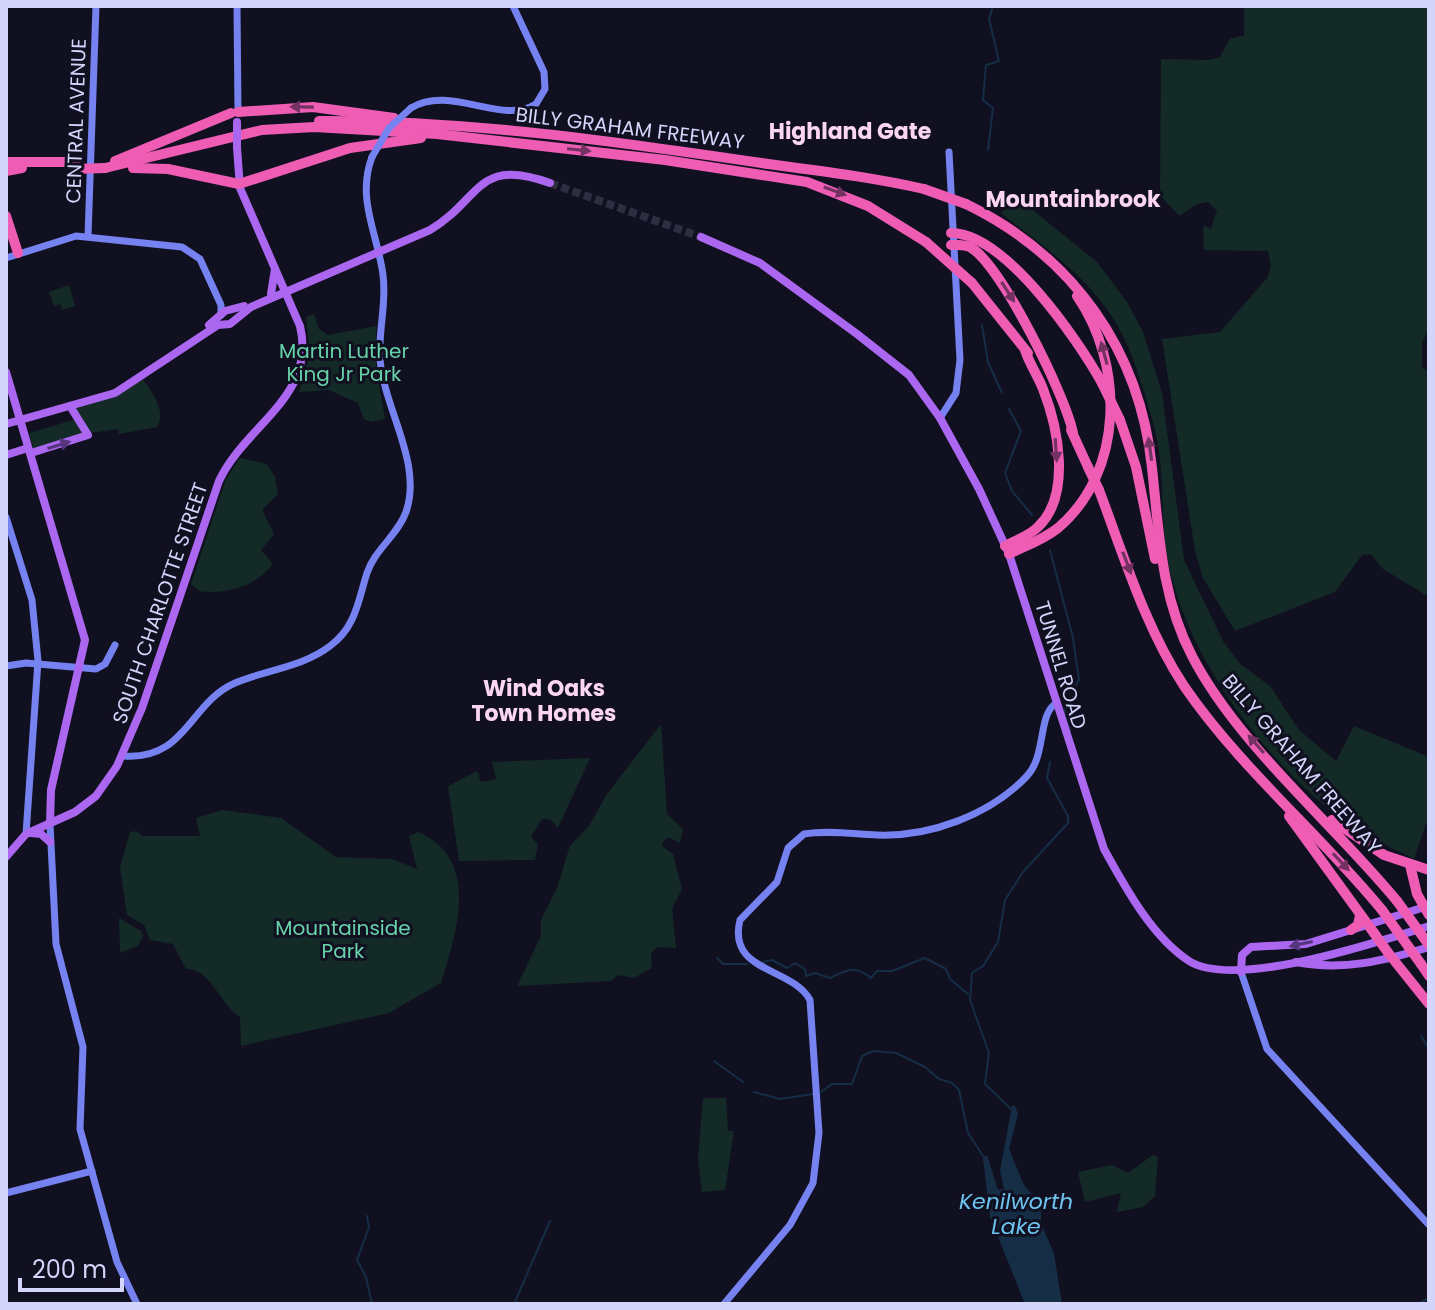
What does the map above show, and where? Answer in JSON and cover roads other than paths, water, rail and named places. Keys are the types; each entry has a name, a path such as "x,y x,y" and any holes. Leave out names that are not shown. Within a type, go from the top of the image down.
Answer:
{"highway":[{"path":"109,165 235,116 313,107 491,128"},
{"name":"BILLY GRAHAM FREEWAY","path":"109,165 262,124 347,121 491,128 834,172 924,189 998,220 1044,255 1075,284 1099,314 1131,375 1149,444 1161,558 1172,609 1191,655 1217,696 1397,901 1429,946"},
{"name":"BILLY GRAHAM FREEWAY","path":"6,167 109,165 227,136 314,127 636,157 795,180 846,195 926,242 972,283 1025,350 1073,433 1170,663 1218,730 1382,910 1429,976"},
{"path":"109,165 168,169 239,184 375,143 446,137"},
{"path":"6,154 39,162"},
{"name":"BILLY GRAHAM FREEWAY","path":"6,167 39,162 75,166"},
{"path":"6,216 18,253"},
{"path":"951,233 983,245 1022,276 1065,326 1102,383 1120,420 1142,489 1160,584 1172,609"},
{"path":"951,245 966,245 977,253 1008,292 1073,433"},
{"path":"1007,550 1058,528 1083,498 1104,452 1111,411 1106,358 1096,328 1073,290 1044,255"},
{"path":"1007,550 1041,523 1052,506 1056,487 1054,426 1044,390 1025,350"},
{"path":"1275,794 1360,915 1429,1004"},
{"path":"1308,802 1359,840 1410,865 1429,870"},
{"path":"1410,865 1427,910"},
{"path":"1351,930 1358,925 1360,915"}],"main road":[{"name":"CENTRAL AVENUE","path":"89,236 96,6"},
{"path":"237,6 235,116 239,184"},
{"path":"123,756 144,755 171,744 225,688 324,651 342,636 354,617 371,564 404,518 409,497 408,465 382,373 380,337 385,294 365,198 372,157 394,122 423,101 442,98 517,110 536,104 545,89 545,75 513,6"},
{"path":"940,418 953,400 959,376 949,152"},
{"path":"226,314 251,307 437,226 475,188 497,177 524,175 550,183"},
{"name":"SOUTH CHARLOTTE STREET","path":"26,834 75,812 96,796 123,756 219,481 235,455 286,399 296,380 303,340 286,292 239,184"},
{"path":"6,258 68,237 89,236 182,247 200,259 226,314"},
{"name":"TUNNEL ROAD","path":"701,237 760,263 857,334 909,375 940,418 1007,550 1104,849 1125,885 1167,941 1189,961 1207,969 1241,972 1336,953 1429,926"},
{"path":"271,294 275,268"},
{"path":"6,424 109,393 192,340 226,314 271,294 286,292"},
{"path":"6,372 85,635 50,802 56,944 83,1040 79,1120 117,1262 137,1304"},
{"path":"6,455 88,435 70,406"},
{"path":"6,517 32,600 37,664 26,794 26,834 6,857"},
{"path":"6,666 101,667 115,645"},
{"path":"724,1304 807,1200 815,1177 819,1146 810,1000 797,983 751,963 739,940 740,920 777,882 788,848 804,834 897,835 936,828 1002,797 1035,766 1047,717 1055,704"},
{"path":"50,802 58,813 75,812"},
{"path":"26,834 41,834 50,842"},
{"path":"1427,910 1372,929 1351,930 1298,946 1251,947 1242,955 1241,972 1267,1049 1429,1225"},
{"path":"1291,962 1346,967 1429,946"},
{"path":"6,1193 92,1171"}],"water":[{"name":"Kenilworth Lake","path":"1012,1106 1018,1114 1009,1149 1024,1185 1041,1205 1041,1223 1054,1254 1062,1304 1025,1304 990,1217 983,1158 987,1155 998,1190 1004,1189 1000,1171"}],"waterway":[{"path":"988,150 993,108 983,100 986,65 999,61 989,19 993,6"},
{"path":"982,325 988,362 1002,393"},
{"path":"1009,409 1021,431 1005,473 1012,491 1032,515"},
{"path":"1050,550 1073,638 1079,680 1073,690"},
{"path":"1064,707 1070,730"},
{"path":"1011,1109 985,1084 989,1053 970,1000 972,973 983,966 998,942 1005,900 1023,872 1068,823 1068,816 1047,778 1050,762"},
{"path":"717,958 723,964 747,964"},
{"path":"763,962 772,960 787,968 795,963 805,969 806,976 815,973 830,978 852,970 861,971 871,978 877,971 892,971 925,958 946,969 950,979 968,994"},
{"path":"1421,1036 1429,1049"},
{"path":"821,1092 832,1084 852,1084 862,1056 873,1051 896,1053 925,1067 959,1090 968,1133 983,1156"},
{"path":"714,1061 743,1082"},
{"path":"754,1092 780,1099 813,1094"},
{"path":"367,1216 369,1227 357,1260 366,1277 372,1304"},
{"path":"515,1302 550,1221"},
{"path":"1418,1304 1429,1298"}],"tunnel":[{"path":"550,183 701,237"}],"district":[{"name":"Highland Gate","path":"850,131"},
{"name":"Mountainbrook","path":"1073,199"},
{"name":"Wind Oaks Town Homes","path":"544,700"}],"park label":[{"name":"Martin Luther King Jr Park","path":"344,362"},
{"name":"Mountainside Park","path":"343,940"}]}
